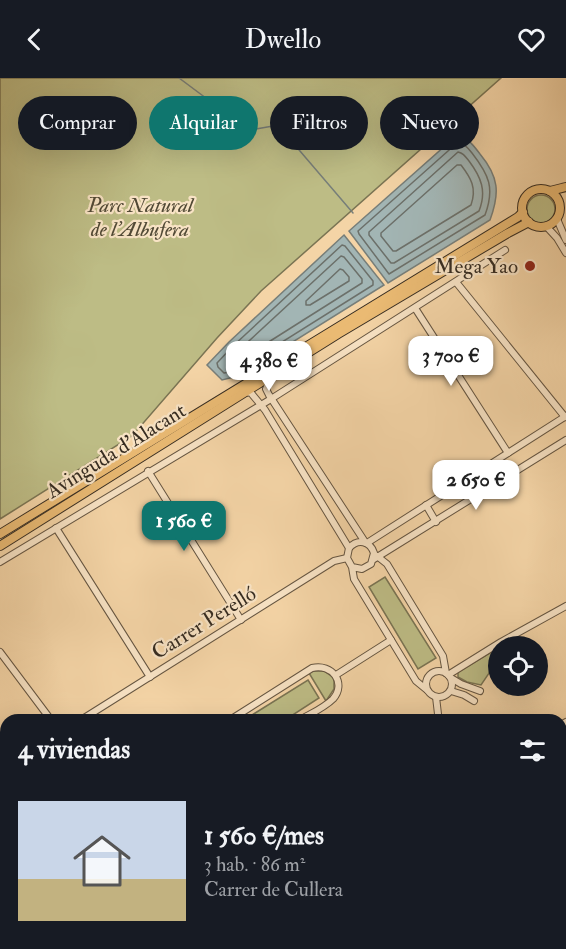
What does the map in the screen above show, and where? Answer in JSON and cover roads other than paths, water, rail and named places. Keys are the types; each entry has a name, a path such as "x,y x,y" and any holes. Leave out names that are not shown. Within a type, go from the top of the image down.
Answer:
{"main road":[{"path":"550,191 566,187"},
{"path":"538,189 550,191 563,202 557,219 546,226 537,226 529,222 523,212 523,203 528,194 538,189"},
{"name":"Avinguda d'Alacant","path":"0,534 523,212"},
{"name":"Avinguda d'Alacant","path":"0,546 271,376 508,232 529,222"}],"street":[{"path":"557,219 566,240"},
{"path":"546,226 558,238 566,253"},
{"name":"Avinguda d'Alacant","path":"0,561 271,399 505,250"},
{"path":"271,376 266,389 271,399 366,543 375,556 387,564 443,656 452,682 450,691 445,696 436,697 416,681 354,579 352,567 346,558 349,548 357,542 366,543 565,417 456,282"},
{"path":"415,308 508,453"},
{"path":"245,392 251,393 261,404 349,548"},
{"path":"352,567 367,568 375,556 436,522 566,440"},
{"path":"148,471 241,620"},
{"path":"426,505 436,522"},
{"path":"56,528 150,677"},
{"name":"Carrer Perelló","path":"91,714 334,561 346,558"},
{"path":"448,675 566,606"},
{"path":"336,675 391,640"},
{"path":"0,652 46,714"},
{"path":"239,714 312,668 324,667 336,675 338,687 333,699 309,714"},
{"path":"427,690 426,680 430,674 437,671 480,692"},
{"path":"450,691 474,701"},
{"path":"436,697 438,714"}],"water":[{"path":"440,150 477,150 491,170 496,193 490,220 388,283 349,231"},
{"path":"344,235 384,285 238,376 222,380 207,365"}],"waterway":[{"path":"179,78 242,125 256,129 273,126 282,130 353,213"}],"place":[{"name":"Mega Yao","path":"530,266"}],"park label":[{"name":"Parc Natural de l'Albufera","path":"140,217"}]}
